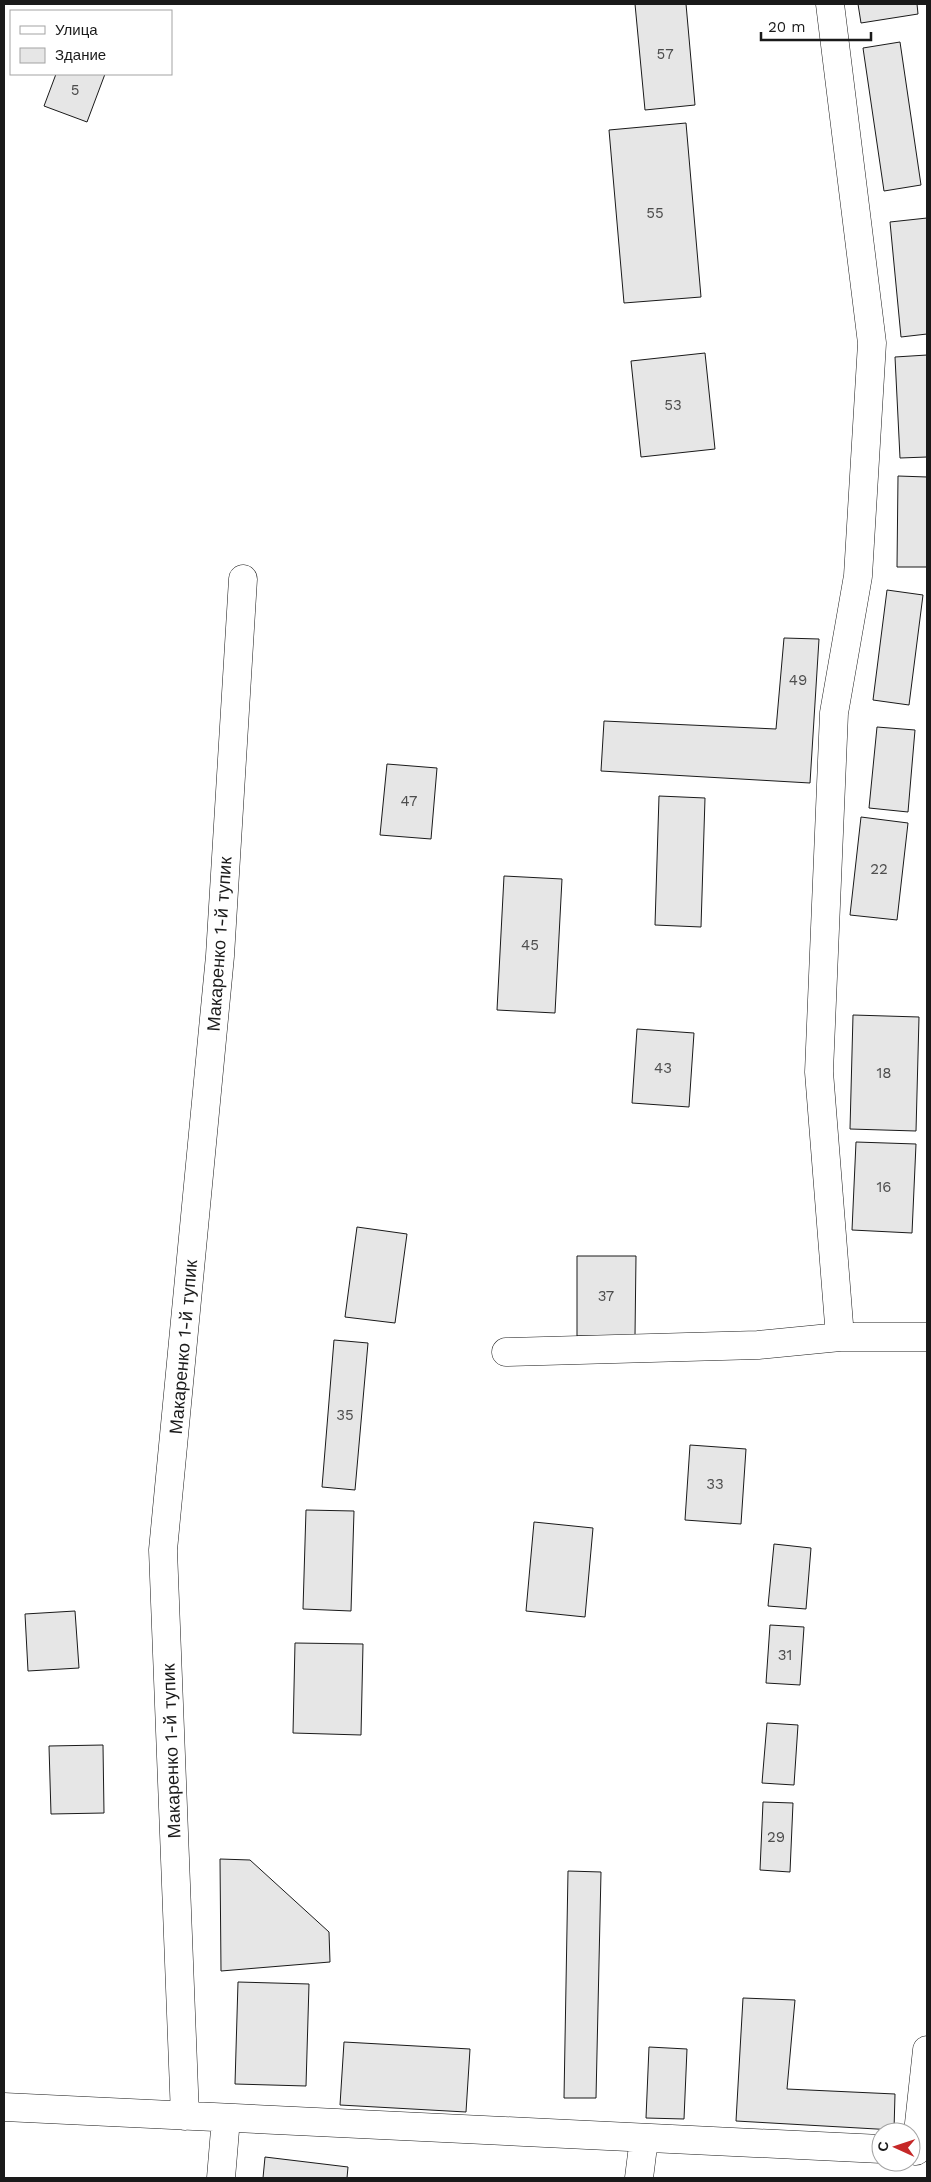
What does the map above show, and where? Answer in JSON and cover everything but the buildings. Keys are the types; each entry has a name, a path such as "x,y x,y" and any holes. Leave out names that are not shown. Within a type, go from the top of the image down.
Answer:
{"street":[{"path":"830,4 872,343 858,576 834,713 819,1072 840,1337"},
{"name":"Макаренко 1-й тупик","path":"185,2116 163,1550 220,956 243,579"},
{"path":"506,1352 758,1346 840,1337 927,1337"},
{"path":"921,2122 927,2050"},
{"path":"4,2107 871,2149"},
{"path":"221,2178 226,2118"},
{"path":"639,2178 644,2138"}]}
